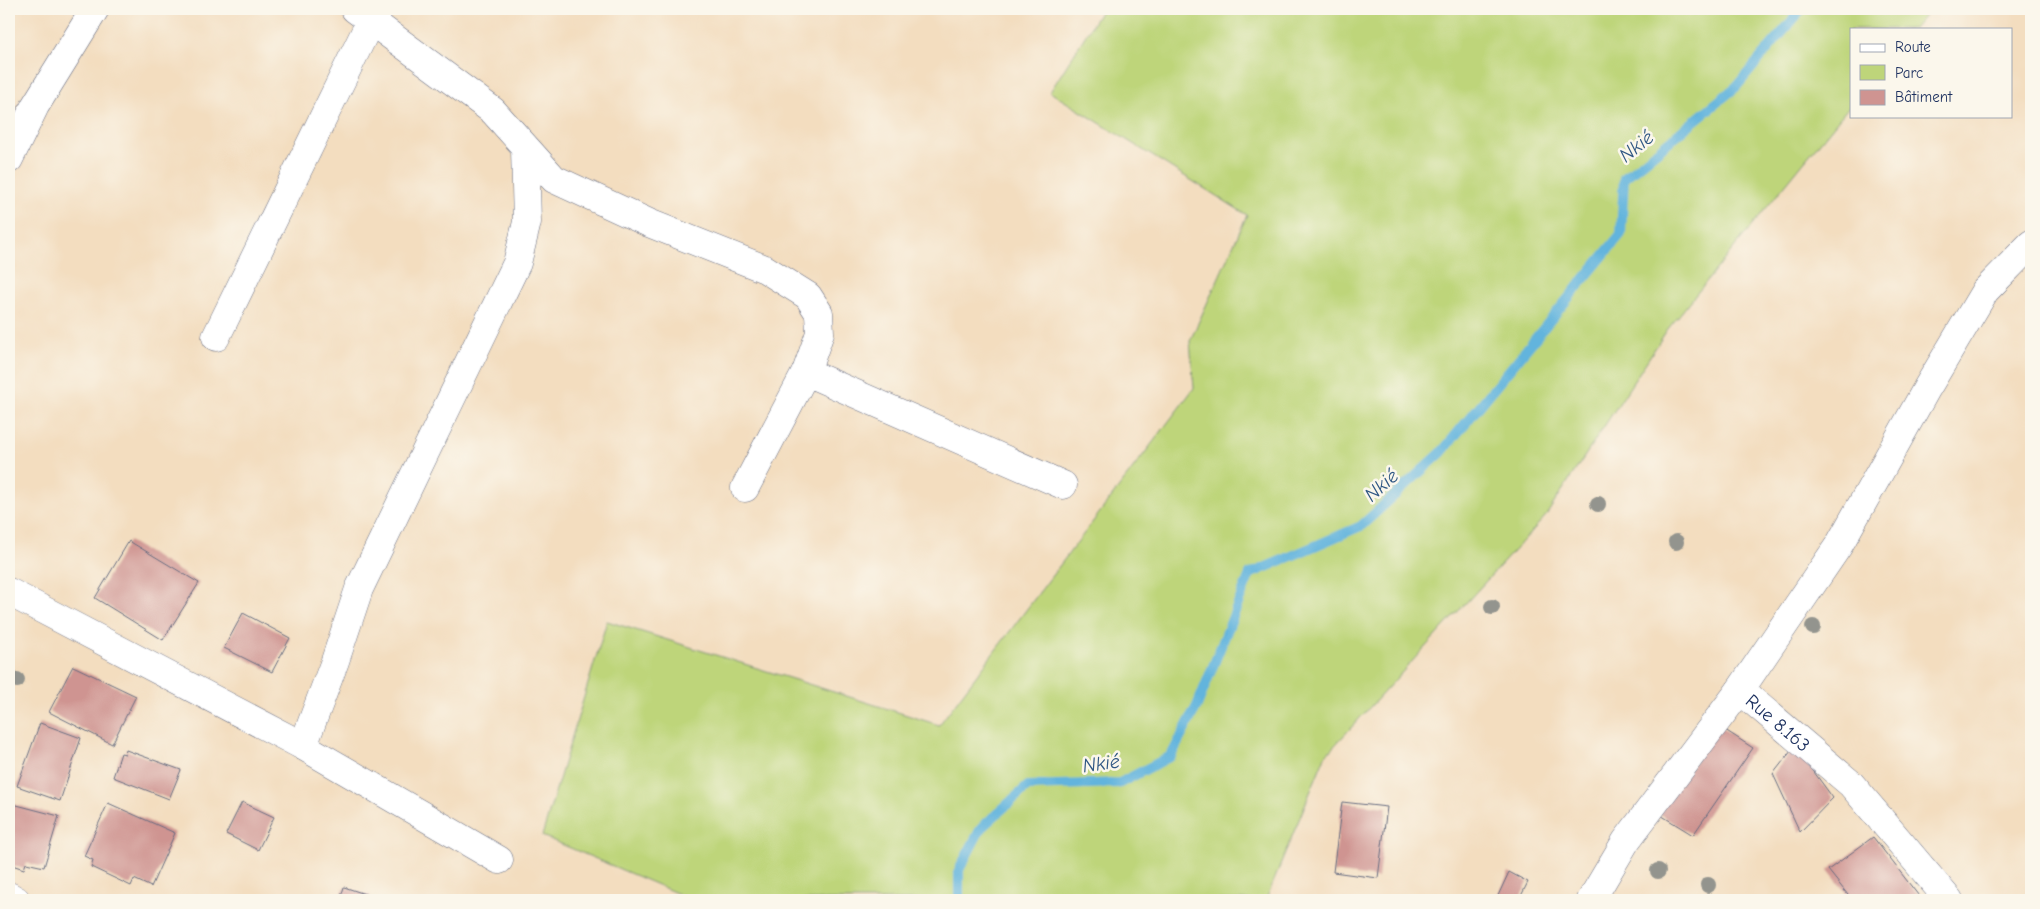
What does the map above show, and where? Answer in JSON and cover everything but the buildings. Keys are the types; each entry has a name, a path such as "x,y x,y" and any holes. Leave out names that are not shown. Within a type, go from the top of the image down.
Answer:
{"street":[{"path":"9,159 35,106 95,9"},
{"path":"216,337 368,12 493,111 554,179 649,224 766,269 808,296 819,313 820,333 806,372 745,488"},
{"path":"303,746 335,661 359,589 517,263 527,222 525,148"},
{"path":"1740,690 1839,545 1927,388 1986,291 2031,244"},
{"path":"806,372 1063,485"},
{"path":"9,592 303,746 499,860"},
{"name":"Rue 8.163","path":"1591,900 1626,841 1740,690 1851,784 1949,900"},
{"path":"9,896 16,900"}],"green space":[{"path":"1102,9 1931,9 1915,28 1850,28 1850,105 1667,330 1545,517 1325,756 1266,900 693,900 542,836 607,621 939,725 1194,388 1190,341 1247,215 1050,92"}],"waterway":[{"name":"Nkié","path":"959,900 959,870 981,828 1028,786 1120,783 1171,756 1197,706 1250,574 1361,526 1441,453 1621,234 1624,178 1736,87 1802,9"}]}
